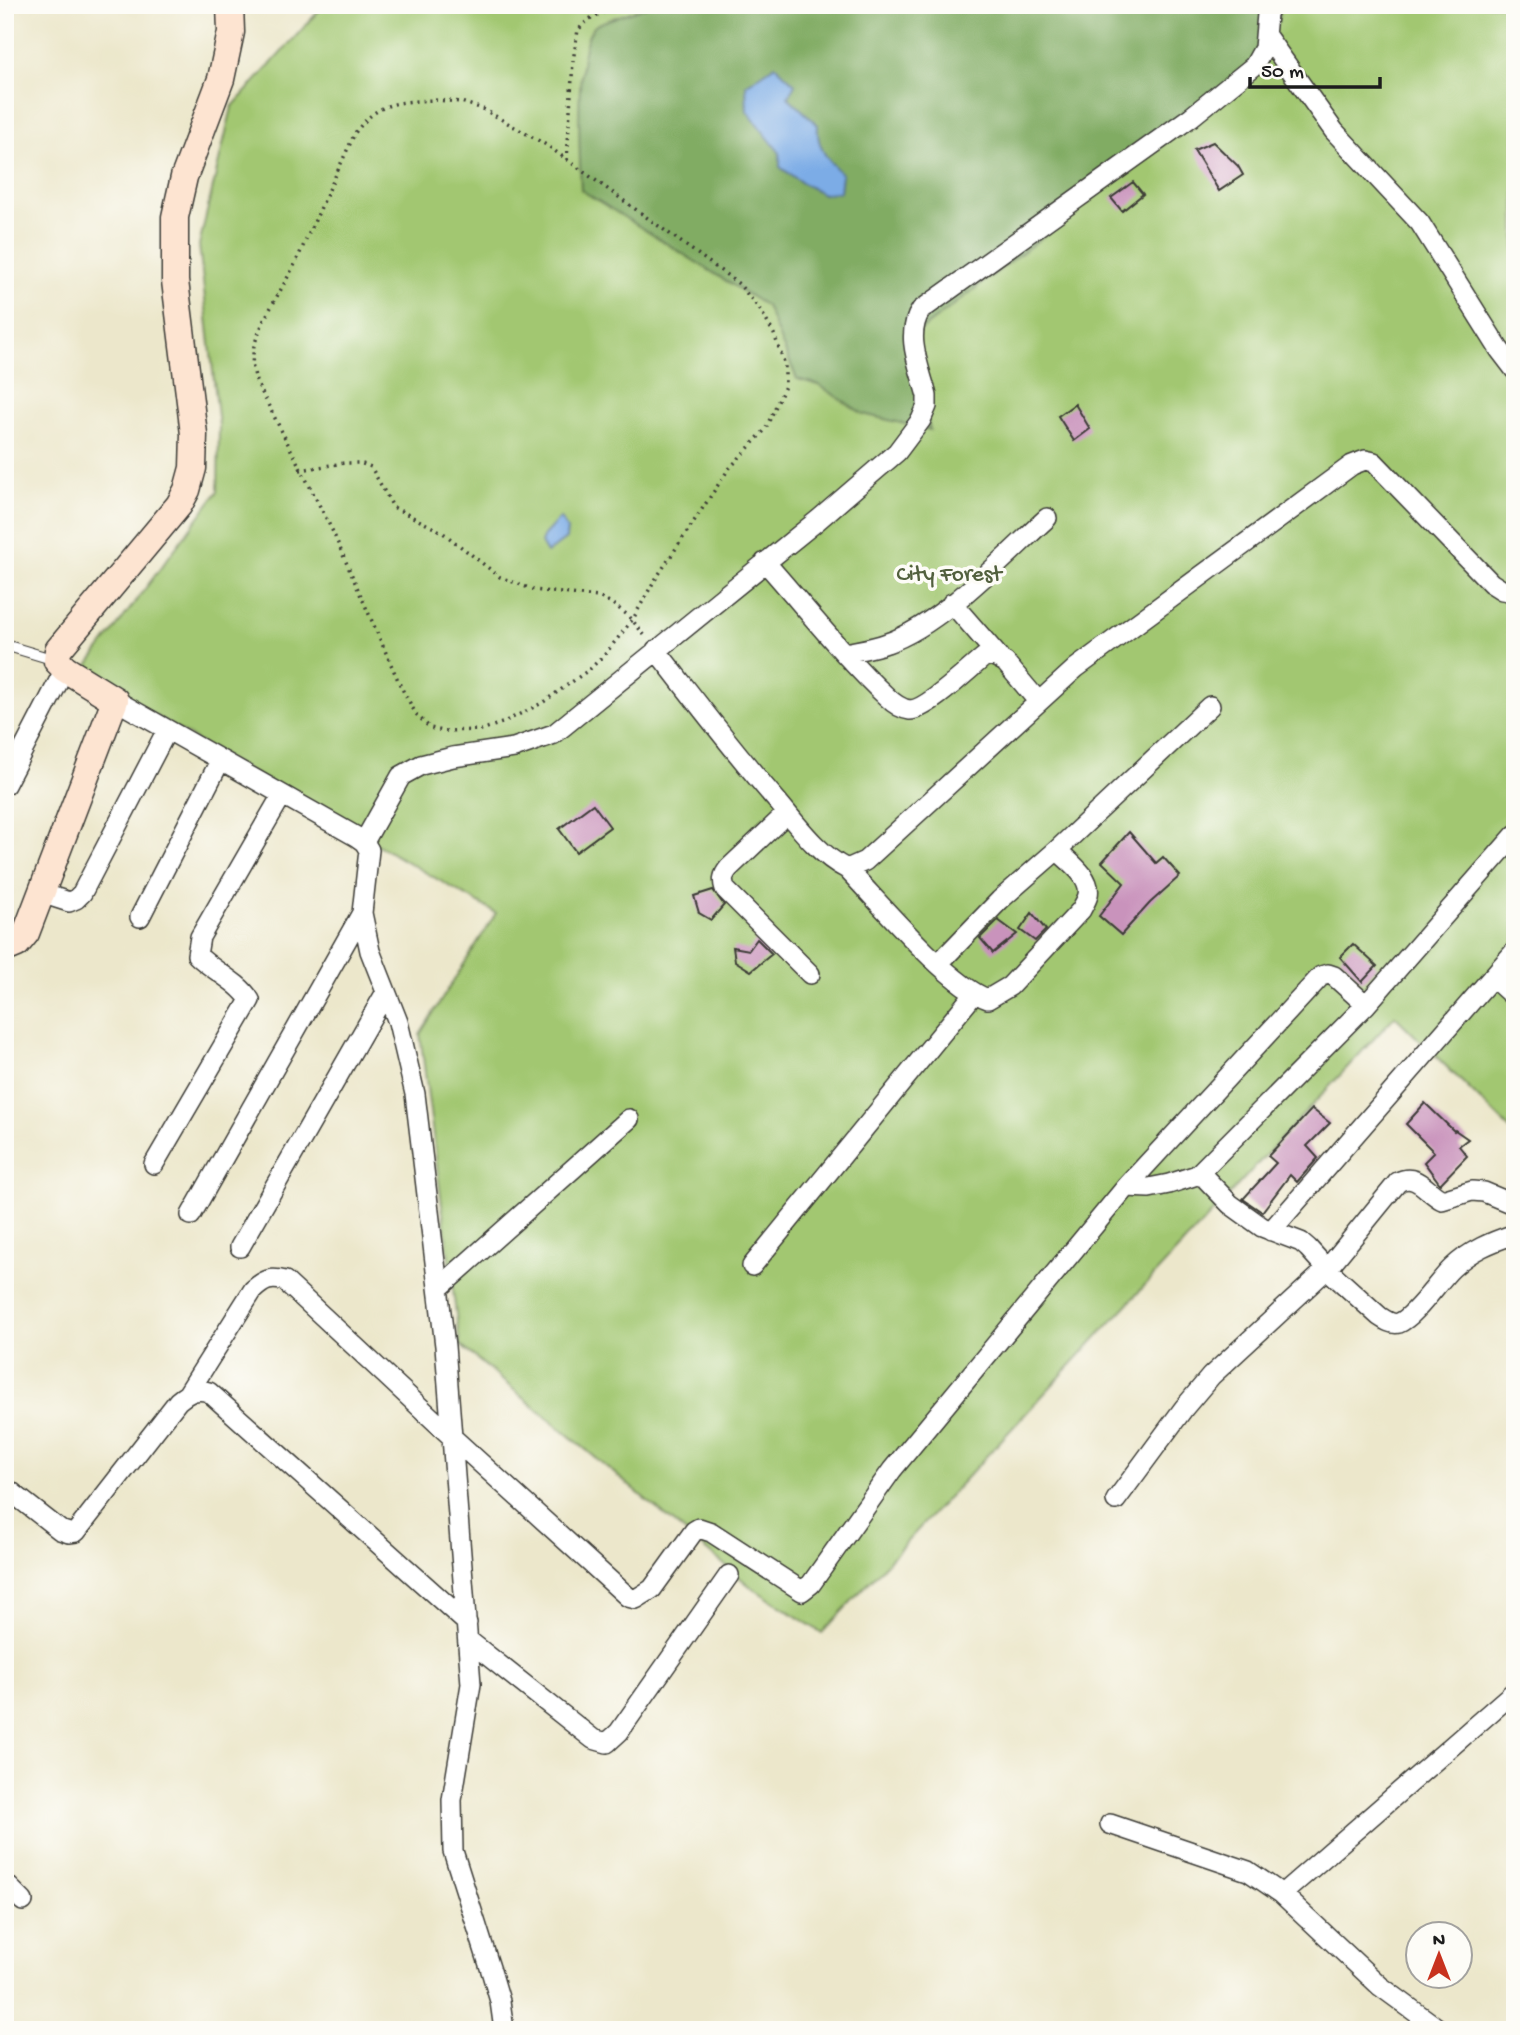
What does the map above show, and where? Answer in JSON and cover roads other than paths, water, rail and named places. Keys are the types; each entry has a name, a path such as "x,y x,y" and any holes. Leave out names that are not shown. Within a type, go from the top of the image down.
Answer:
{"street":[{"path":"5,785 61,665 58,650 179,505 187,490 193,468 194,434 175,281 175,217 184,177 227,56 231,32 230,5"},
{"path":"364,842 401,776 421,765 453,757 514,748 554,734 651,644 765,562 897,452 921,420 927,406 912,332 914,320 921,310 1191,117 1254,66 1264,48 1267,14 1271,5"},
{"path":"1266,37 1334,131 1420,223 1515,370"},
{"path":"848,869 864,861 1038,701 1112,639 1352,466 1366,460 1374,462 1491,583 1502,590 1515,592"},
{"path":"845,653 887,643 920,628 953,603 1047,518"},
{"path":"765,562 888,699 901,707 912,710 925,705 984,657 999,657"},
{"path":"953,603 1038,701"},
{"path":"651,644 787,813 831,861 848,869 939,964 974,994 988,999 1010,986 1081,910 1088,896 1088,886 1082,875 1057,850"},
{"path":"61,665 115,700 364,842 369,850 362,913 370,951 404,1042 415,1094 439,1288 453,1438 471,1684 452,1800 453,1852 500,2001 504,2030"},
{"path":"5,949 17,944 26,933 115,700"},
{"path":"939,964 1000,900 1210,706"},
{"path":"41,893 69,902 82,892 167,730"},
{"path":"140,917 220,761"},
{"path":"154,1164 250,1000 244,991 206,964 197,955 197,948 200,937 282,795"},
{"path":"787,813 729,868 723,882 725,889 810,974"},
{"path":"1126,1187 1149,1188 1197,1175 1366,1005 1515,835"},
{"path":"191,1215 362,913"},
{"path":"1271,1231 1515,951"},
{"path":"188,1394 253,1290 262,1281 274,1278 285,1281 628,1597 636,1599 652,1589 694,1531 699,1528 711,1532 802,1591 811,1584 892,1470 947,1401 1126,1187 1321,976 1334,976 1366,1005"},
{"path":"1492,977 1515,998"},
{"path":"240,1247 386,992"},
{"path":"752,1266 974,994"},
{"path":"439,1288 629,1119"},
{"path":"1197,1175 1204,1177 1230,1204 1271,1231 1301,1242 1379,1317 1389,1322 1399,1323 1417,1308 1451,1268 1467,1255 1480,1247 1515,1234"},
{"path":"1116,1500 1211,1376 1327,1269 1398,1182 1409,1177 1417,1180 1433,1196 1442,1200 1472,1191 1485,1192 1515,1205"},
{"path":"5,1487 60,1531 76,1532 178,1401 199,1389 209,1392 467,1631 593,1739 607,1743 619,1732 729,1575"},
{"path":"1282,1894 1515,1691"},
{"path":"1110,1824 1238,1867 1282,1894 1380,1986 1440,2030"},
{"path":"5,1883 23,1900"}],"lane":[{"path":"5,645 61,665"}],"water":[{"path":"775,65 795,84 788,97 818,125 819,140 824,152 842,174 840,192 823,194 780,167 780,153 747,111 746,85"},
{"path":"560,518 567,529 566,539 547,553 541,543 544,535"}],"park label":[{"name":"City Forest","path":"949,572"}]}
